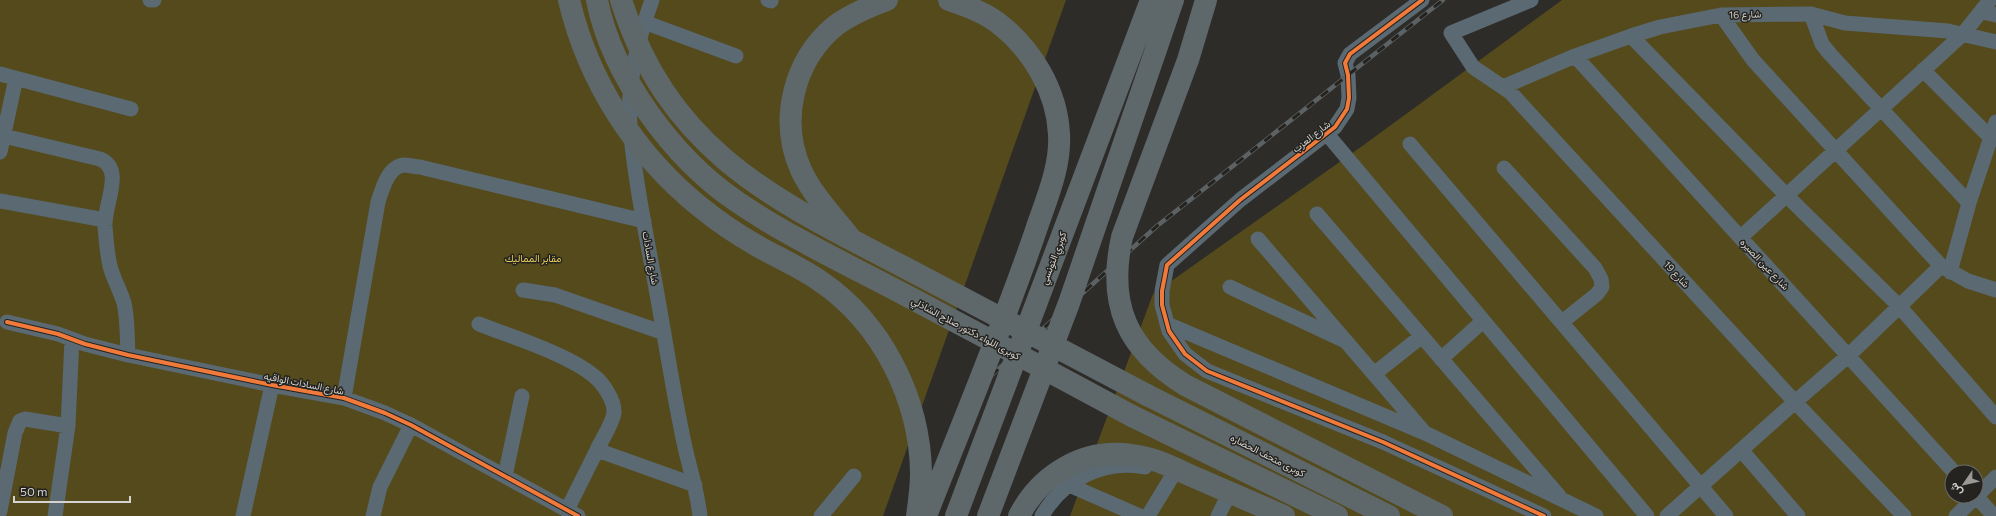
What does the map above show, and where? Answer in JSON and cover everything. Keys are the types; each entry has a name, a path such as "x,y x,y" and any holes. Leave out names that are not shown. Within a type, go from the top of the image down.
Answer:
{"highway":[{"path":"569,0 580,39 605,93 633,137 657,166 699,206 722,223 754,244 820,280 844,299 862,318 880,343 897,370 909,401 915,425 921,473 917,516"},
{"name":"كوبرى اللواء دكتور صلاح الشاذلي","path":"597,0 608,36 638,97 680,152 735,200 801,239 1132,416 1337,516"},
{"path":"621,0 637,43 658,84 676,109 700,137 746,178 851,239"},
{"path":"851,239 818,198 801,170 793,149 791,100 800,71 815,48 830,32 859,10 886,0"},
{"path":"926,516 1028,254 1054,175 1059,151 1057,117 1053,101 1039,70 1019,43 998,23 973,8 949,0"},
{"name":"كوبري التونسي","path":"956,516 1151,0"},
{"path":"988,516 1068,303 1173,0"},
{"path":"1206,0 1188,60 1122,237 1116,262 1116,287 1121,311 1131,334 1146,355 1164,372 1185,385 1442,516"},
{"name":"كوبرى متحف الحضاره","path":"851,239 1147,395 1390,516"},
{"path":"1019,516 1026,502 1042,483 1061,469 1083,459 1107,454 1131,455 1155,461 1284,516"}],"street":[{"name":"شارع السادات","path":"652,0 644,22 635,64 630,124 644,221 682,433 695,485 700,516"},
{"name":"شارع العزب","path":"1167,324 1162,305 1162,292 1167,265 1240,200 1335,127 1347,109 1349,98 1348,75 1345,62 1350,54 1422,0"},
{"name":"شارع 19","path":"1531,0 1451,33 1473,67 1503,87 1795,402 1904,516"},
{"path":"1741,238 1989,9"},
{"path":"1811,14 1822,44 1969,203"},
{"name":"شارع 16","path":"1503,87 1575,56 1630,36 1660,27 1721,15 1811,14 1845,23 1963,34 1996,42"},
{"path":"1721,15 1753,60 1835,152 1946,269 1996,290"},
{"path":"644,22 736,56"},
{"path":"1630,36 1787,196 1899,306 1996,417"},
{"name":"شارع عين الصيره","path":"1575,56 1850,355 1947,464"},
{"path":"1924,70 1991,138"},
{"path":"0,74 131,109"},
{"path":"0,152 2,136 16,78"},
{"path":"1667,516 1850,355 1899,306 1946,269 1996,122"},
{"path":"1327,134 1647,516"},
{"path":"2,136 106,162 113,170 113,179 105,220 110,266 125,311 128,355"},
{"path":"1410,144 1726,516"},
{"path":"344,398 378,202 385,181 393,169 402,165 420,167 644,221"},
{"path":"1504,168 1595,268 1602,279 1602,287 1597,294 1562,322"},
{"path":"0,201 105,220"},
{"path":"1317,214 1564,502"},
{"path":"1258,239 1425,433"},
{"path":"1230,288 1347,342"},
{"path":"523,290 555,295 664,333"},
{"path":"1441,359 1483,321"},
{"name":"شارع السادات الواقيه","path":"7,322 58,334 100,349 272,385 344,398 385,413 411,425 573,513"},
{"path":"479,324 567,360 594,376 608,395 614,413 597,450 573,513"},
{"path":"1167,324 1425,433 1564,502 1596,516"},
{"path":"1167,324 1176,343 1185,354 1207,371 1383,442 1544,516"},
{"path":"1374,374 1422,336"},
{"path":"55,516 68,426 72,339"},
{"path":"243,516 272,385"},
{"path":"505,476 522,396"},
{"path":"0,511 16,433 20,421 25,419 68,426"},
{"path":"373,516 380,487 411,425"},
{"path":"597,450 695,485"},
{"path":"1742,451 1798,516"},
{"path":"1042,516 1050,503 1069,485 1084,475 1111,467 1143,467 1173,475 1264,516"},
{"path":"1148,516 1173,475"},
{"path":"821,516 854,476"},
{"path":"1984,488 1996,477"},
{"path":"1069,485 1140,516"},
{"path":"1218,516 1226,500"},
{"path":"1956,516 1968,504"},
{"path":"1983,504 1994,516"}],"green space":[{"name":"مقابر المماليك","path":"0,0 1066,0 883,516 0,516"},
{"path":"1562,0 1996,0 1996,516 1070,516 1153,294 1365,144"}],"railway":[{"path":"917,516 964,400 1157,226 1443,0"}],"cycle path":[{"path":"1422,0 1350,54 1345,63 1348,75 1349,98 1347,109 1335,127 1240,200 1167,265 1162,291 1162,305 1169,331 1185,354 1207,371 1383,442 1544,516"},
{"path":"7,322 58,334 85,344 128,355 272,385 344,398 385,413 411,425 578,516"}]}
